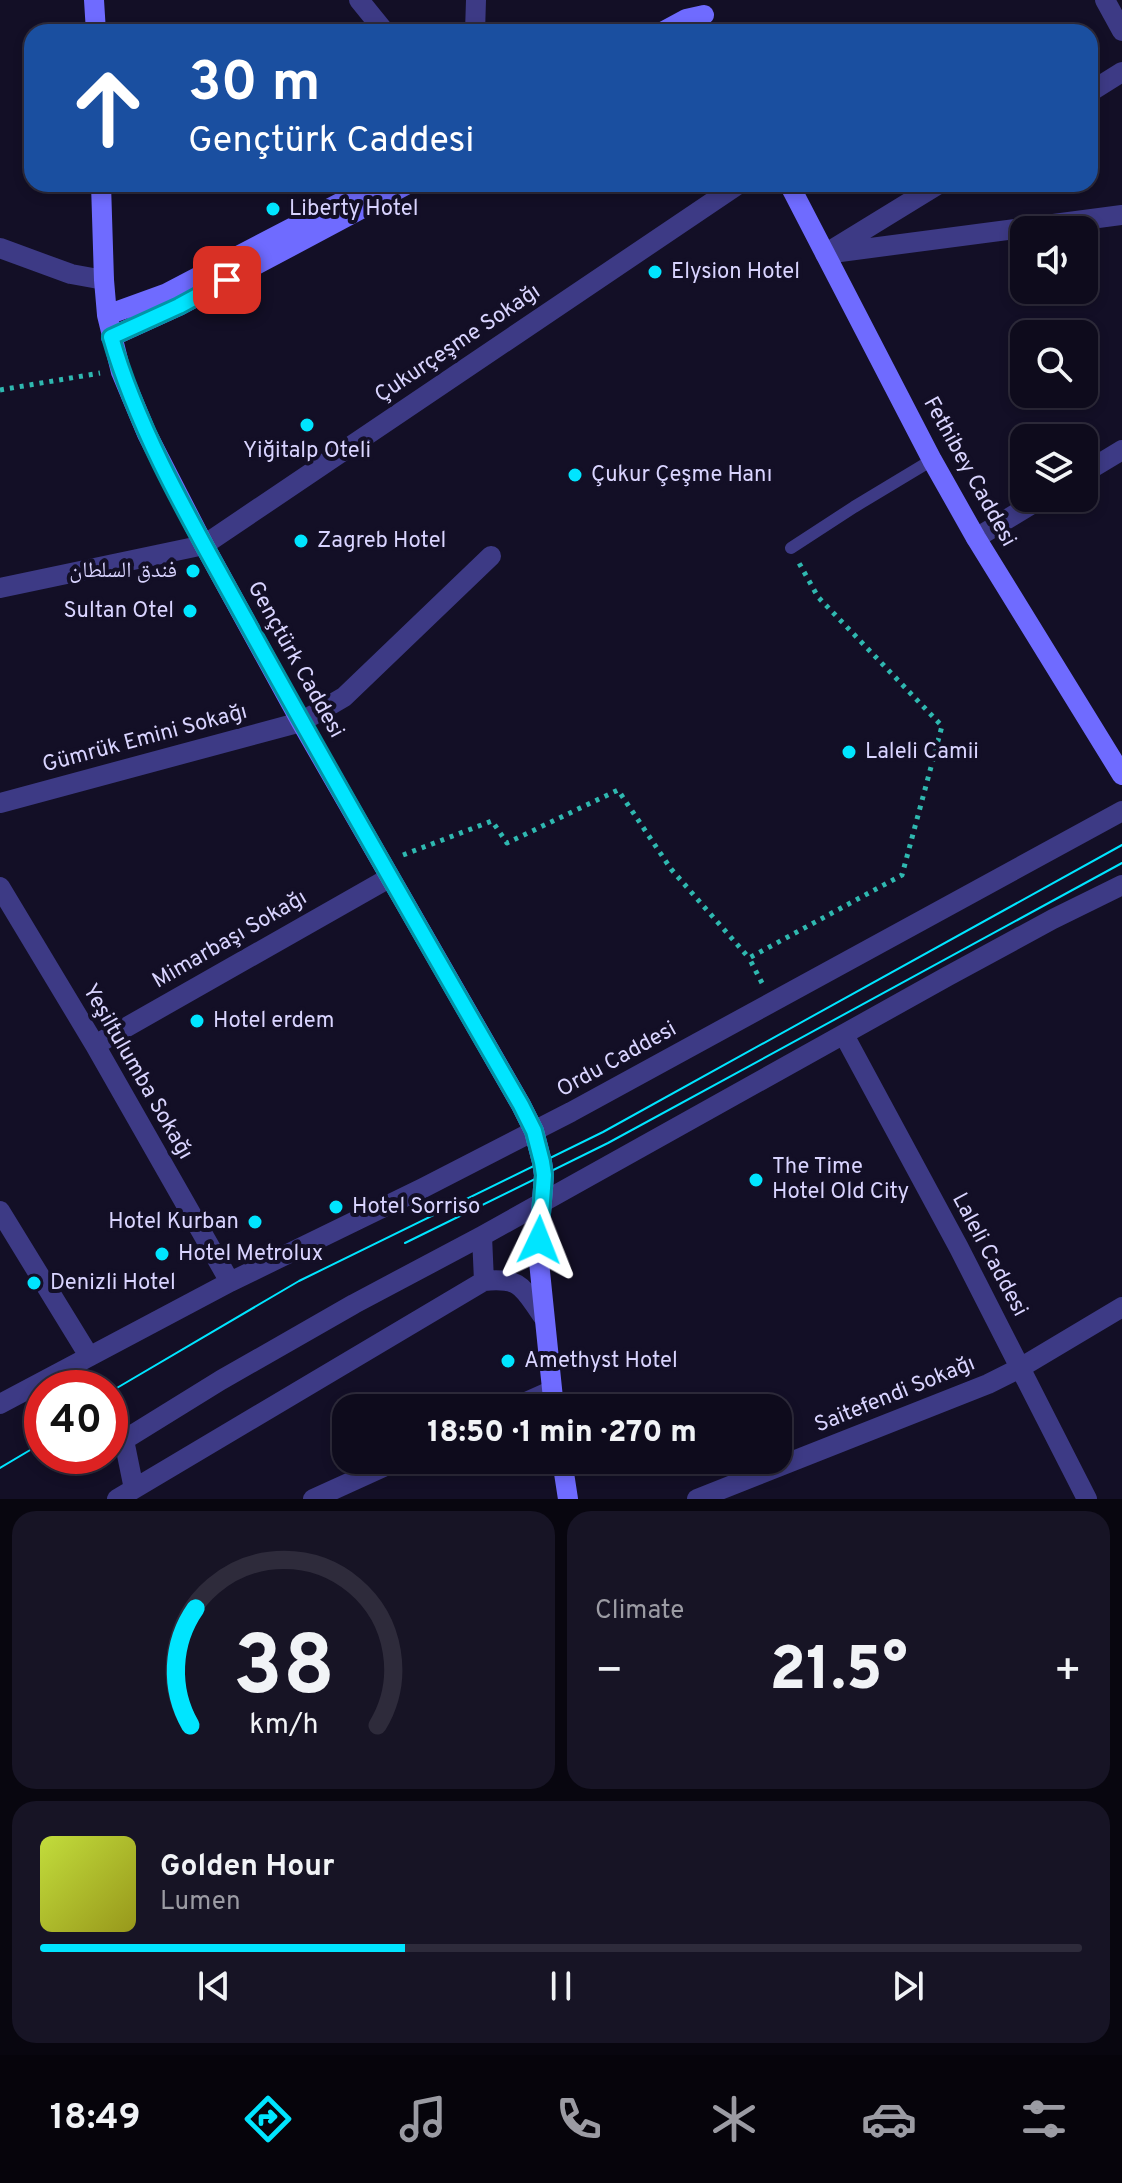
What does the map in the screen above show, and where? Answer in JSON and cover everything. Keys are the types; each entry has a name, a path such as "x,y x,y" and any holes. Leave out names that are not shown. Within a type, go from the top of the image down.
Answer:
{"main road":[{"path":"94,0 96,24"},
{"path":"677,24 704,16 719,0"},
{"name":"Gençtürk Caddesi","path":"101,192 104,280 111,337 121,372 147,434 301,722 534,1131 544,1175 538,1252 552,1394"},
{"path":"107,315 165,294 361,192"},
{"path":"111,337 179,306 393,192"},
{"name":"Fethibey Caddesi","path":"793,192 932,460 976,538 1122,775"},
{"path":"564,1474 568,1499"}],"street":[{"path":"359,0 378,24"},
{"path":"475,24 476,0"},
{"path":"1105,0 1122,31"},
{"path":"1098,87 1122,72"},
{"name":"Çukurçeşme Sokağı","path":"204,545 727,192"},
{"path":"825,254 926,192"},
{"path":"825,254 1122,215"},
{"path":"0,248 71,274 104,280"},
{"path":"1098,465 1122,450"},
{"path":"976,538 1019,512"},
{"path":"0,588 204,545"},
{"name":"Gümrük Emini Sokağı","path":"0,803 301,722 344,697 491,556"},
{"name":"Ordu Caddesi","path":"0,1404 230,1282 423,1188 608,1092 1122,811"},
{"name":"Mimarbaşı Sokağı","path":"95,1045 385,871"},
{"path":"544,1318 523,1288 507,1279 484,1281 125,1494 124,1440 234,1372 1053,919 1122,885"},
{"name":"Yeşiltulumba Sokağı","path":"0,887 95,1045 230,1282"},
{"name":"Laleli Caddesi","path":"844,1035 959,1248 1087,1499"},
{"path":"0,1211 89,1356"},
{"path":"482,1236 484,1281"},
{"name":"Saitefendi Sokağı","path":"697,1499 988,1384 1122,1307"},
{"path":"313,1499 368,1474"}],"lane":[{"path":"791,548 932,460"}],"path":[{"path":"0,390 121,372"},
{"path":"749,958 902,875 942,726 818,597 791,548"},
{"path":"385,871 492,821 507,843 618,790 671,869 749,958 772,1001"}],"tram line":[{"path":"128,1381 299,1281 603,1132 1122,845"},
{"path":"405,1243 608,1143 1122,863"},
{"path":"0,1468 24,1454"}],"place":[{"name":"Liberty Hotel","path":"273,209"},
{"name":"Elysion Hotel","path":"655,272"},
{"name":"Yiğitalp Oteli","path":"307,425"},
{"name":"Çukur Çeşme Hanı","path":"575,475"},
{"name":"Zagreb Hotel","path":"301,541"},
{"name":"فندق السلطان","path":"193,571"},
{"name":"Sultan Otel","path":"190,611"},
{"name":"Laleli Camii","path":"849,752"},
{"name":"Hotel erdem","path":"197,1021"},
{"name":"The Time Hotel Old City","path":"756,1180"},
{"name":"Hotel Sorriso","path":"336,1207"},
{"name":"Hotel Kurban","path":"255,1222"},
{"name":"Hotel Metrolux","path":"162,1254"},
{"name":"Denizli Hotel","path":"34,1283"},
{"name":"Amethyst Hotel","path":"508,1361"}],"route":[{"path":"227,280 111,337 121,372 147,434 204,545 534,1131 544,1175 539,1240"}]}
